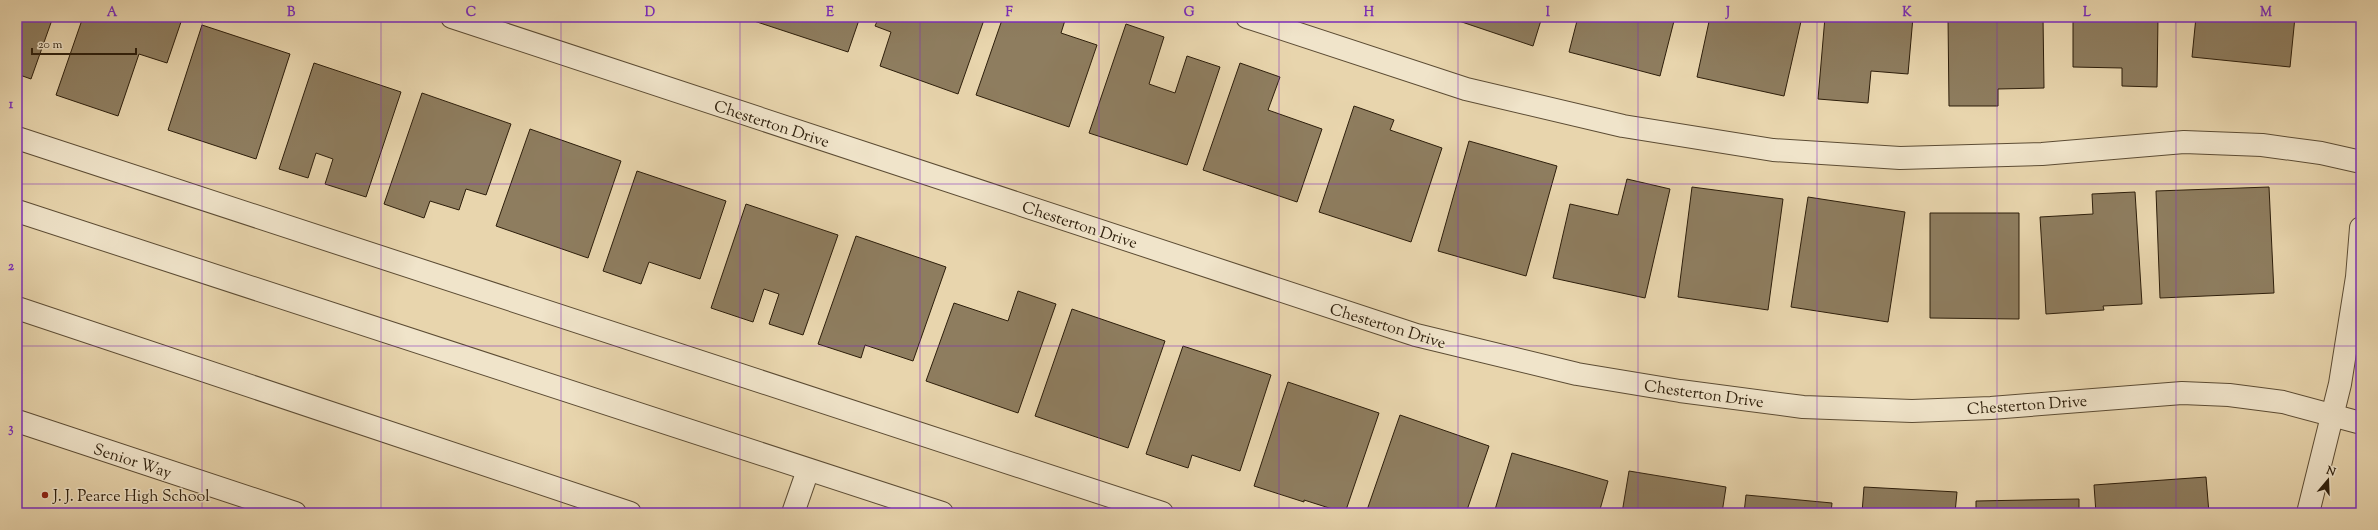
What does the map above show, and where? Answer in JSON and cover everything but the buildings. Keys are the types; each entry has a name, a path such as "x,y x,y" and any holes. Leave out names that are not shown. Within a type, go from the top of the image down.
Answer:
{"street":[{"name":"Chesterton Drive","path":"452,17 1416,335 1577,374 1680,391 1804,406 1912,411 1975,409 2182,393 2229,395 2283,402 2334,414 2361,423"},
{"path":"1247,17 1466,89 1623,126 1773,150 1900,158 2042,154 2184,142 2262,145 2321,152 2361,162"},
{"path":"17,138 1162,513"},
{"path":"17,211 942,513"},
{"path":"2308,513 2334,414 2355,285 2361,228"},
{"path":"17,308 630,513"},
{"name":"Senior Way","path":"17,421 295,513"},
{"path":"793,513 808,470"}],"place":[{"name":"J. J. Pearce High School","path":"45,495"}]}
